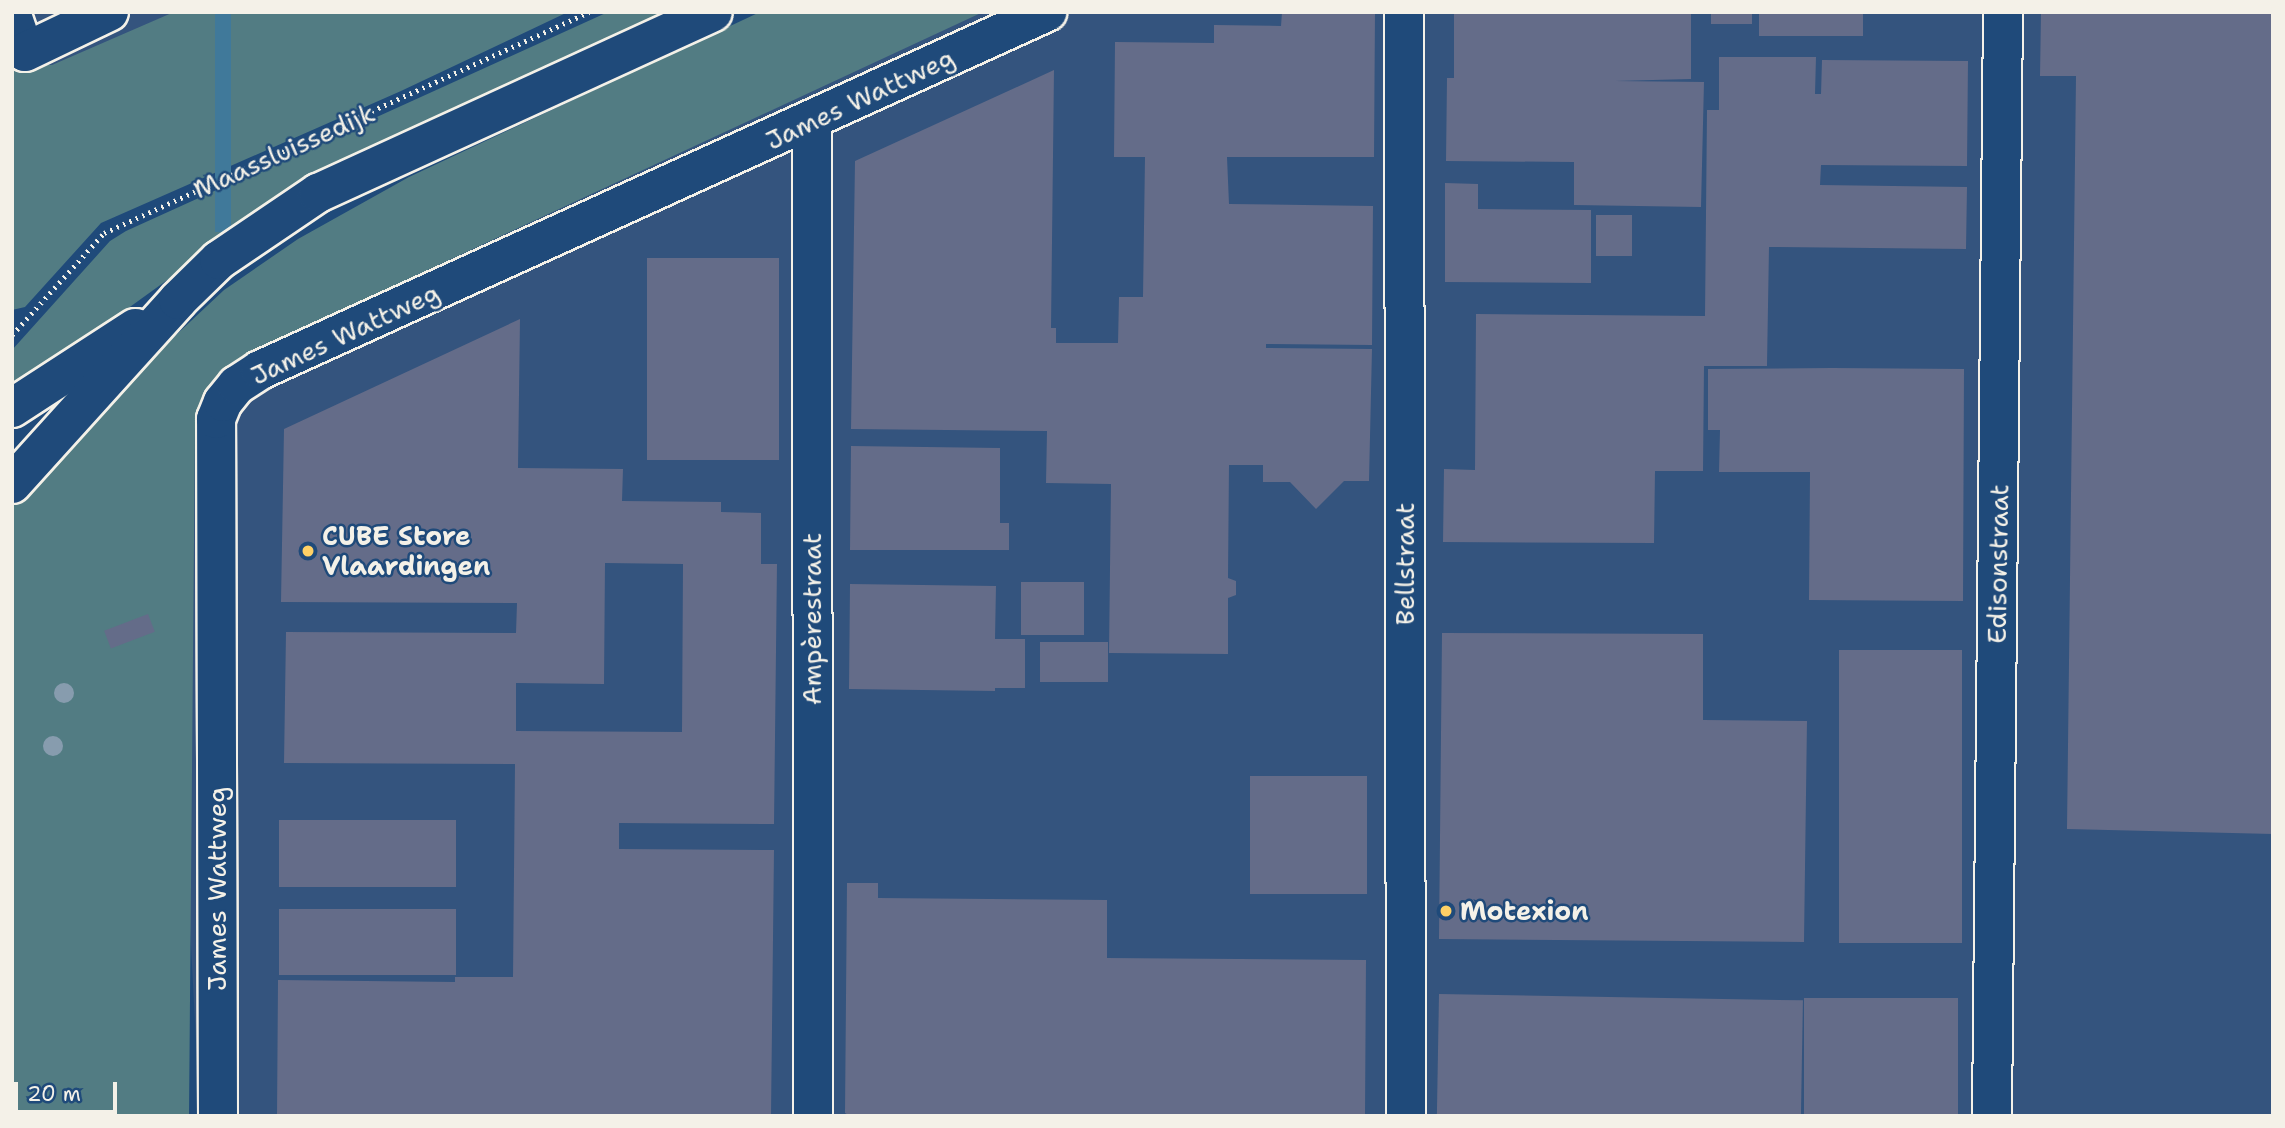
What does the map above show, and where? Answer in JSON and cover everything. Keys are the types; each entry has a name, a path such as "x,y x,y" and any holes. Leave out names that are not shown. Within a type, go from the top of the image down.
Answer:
{"street":[{"path":"12,15 25,52 109,12"},
{"name":"Maassluissedijk","path":"12,484 178,300 219,260 318,193 713,12"},
{"name":"James Wattweg","path":"218,1116 216,419 223,402 237,385 260,370 812,122 1047,12"},
{"name":"Bellstraat","path":"1404,12 1406,1116"},
{"name":"Edisonstraat","path":"1992,1116 2003,12"},
{"name":"Ampèrestraat","path":"812,122 813,1116"},
{"name":"Maassluissedijk","path":"12,408 178,300"}],"path":[{"name":"Maassluissedijk","path":"12,335 104,233 589,12"}],"shaded area":[{"path":"12,12 185,12 12,84"},
{"path":"215,12 231,12 231,232 215,232"},
{"path":"946,12 2273,12 2273,1116 200,1116 164,437 221,347"}],"green space":[{"path":"174,12 568,12 401,91 101,223 25,307 12,310 12,65 52,65"},
{"path":"608,12 679,12 231,234 12,392 12,350 110,241 126,231"},
{"path":"760,12 983,12 277,340 233,363 213,383 200,405 195,425 189,1116 12,1116 12,499 144,365 224,290 298,239 409,177"}],"building":[{"path":"1282,12 1375,12 1374,157 1227,157 1229,204 1373,206 1372,345 1266,344 1266,348 1372,349 1369,481 1344,481 1316,509 1290,482 1263,482 1263,465 1229,465 1228,578 1236,581 1236,595 1228,598 1228,654 1109,653 1111,484 1046,483 1047,431 851,429 855,161 1054,70 1051,328 1056,328 1056,343 1118,343 1119,297 1143,297 1145,157 1114,157 1115,42 1214,43 1214,25 1281,26"},
{"path":"1454,12 1691,12 1691,79 1615,81 1704,82 1701,207 1574,205 1574,162 1446,161 1447,78 1454,78"},
{"path":"1711,12 1752,12 1752,24 1711,24"},
{"path":"1759,12 1863,12 1863,36 1759,36"},
{"path":"2041,12 2273,12 2273,834 2067,829 2076,76 2040,76"},
{"path":"1719,57 1816,57 1815,94 1821,94 1822,60 1968,61 1967,166 1821,165 1820,185 1967,187 1966,249 1769,247 1767,366 1704,366 1703,471 1655,471 1654,543 1443,542 1444,469 1475,470 1476,314 1705,316 1707,110 1719,110"},
{"path":"1445,183 1478,184 1478,209 1591,210 1591,283 1445,282"},
{"path":"1596,215 1632,215 1632,256 1596,256"},
{"path":"647,258 779,258 779,460 647,460"},
{"path":"520,319 518,468 623,469 622,501 721,502 721,512 761,513 761,564 777,564 774,824 619,823 619,849 774,850 771,1116 277,1116 278,980 455,982 455,977 513,977 515,764 284,763 286,632 516,633 517,603 281,602 284,429","holes":["605,563 683,564 682,732 516,731 516,683 604,684"]},
{"path":"1708,369 1964,369 1963,601 1809,600 1810,472 1719,472 1720,430 1708,430"},
{"path":"851,446 1000,448 1000,523 1009,523 1009,550 850,550"},
{"path":"1021,582 1084,582 1084,635 1021,635"},
{"path":"850,584 996,586 995,639 1025,639 1025,688 995,688 995,691 849,689"},
{"path":"148,614 155,632 111,649 104,631"},
{"path":"1442,633 1703,634 1703,720 1807,721 1804,942 1439,939"},
{"path":"1040,642 1108,642 1108,682 1040,682"},
{"path":"1839,650 1962,650 1962,943 1839,943"},
{"path":"1250,776 1367,776 1367,894 1250,894"},
{"path":"279,820 456,820 456,887 279,887"},
{"path":"847,883 878,883 878,898 1107,900 1107,958 1366,960 1365,1116 850,1116 845,1113"},
{"path":"279,909 456,909 456,975 279,975"},
{"path":"1439,994 1803,1000 1801,1116 1437,1116"},
{"path":"1804,998 1958,998 1958,1116 1804,1116"}],"place":[{"name":"CUBE Store Vlaardingen","path":"308,551"},
{"name":"Motexion","path":"1446,911"}]}
